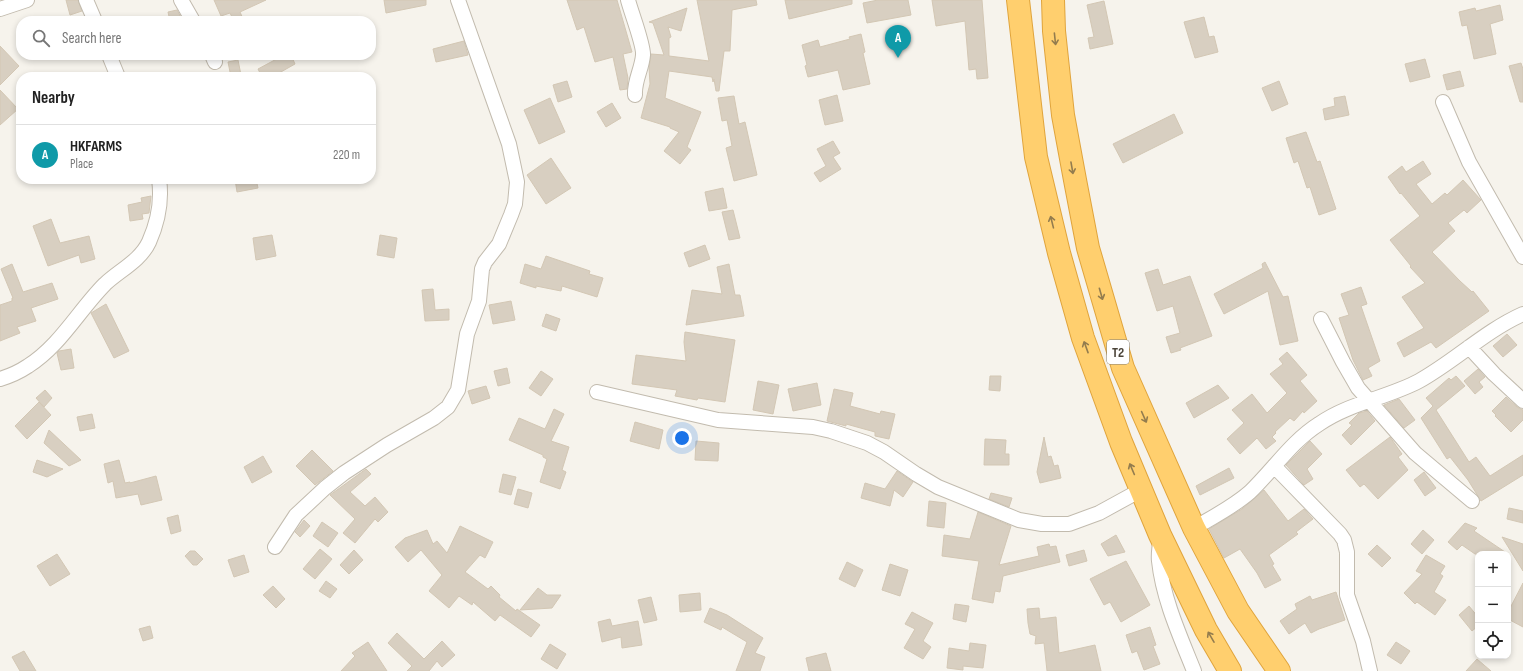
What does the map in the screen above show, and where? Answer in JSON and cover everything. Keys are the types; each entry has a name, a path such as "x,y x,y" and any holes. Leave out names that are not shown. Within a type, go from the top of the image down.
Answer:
{"highway":[{"name":"T2","path":"1018,0 1036,157 1059,253 1083,338 1121,442 1160,535 1206,630 1230,671"},
{"name":"T2","path":"1053,0 1054,31 1063,115 1088,248 1123,368 1194,528 1238,611 1279,671"}],"street":[{"path":"2,5 27,0"},
{"path":"86,0 92,16"},
{"path":"181,0 190,16"},
{"path":"275,547 296,515 325,488 371,455 434,418 448,407 458,390 467,334 479,301 482,269 485,262 499,244 515,204 517,182 509,144 458,0"},
{"path":"628,0 643,52 642,61 635,84 635,96"},
{"path":"111,60 116,72"},
{"path":"1443,102 1472,169 1523,257"},
{"path":"0,379 13,374 37,360 56,341 104,285 134,261 142,252 149,242 158,213 160,202 159,184"},
{"path":"1194,528 1240,500 1251,491 1302,436 1318,424 1337,413 1418,381 1484,336 1523,314"},
{"path":"1321,320 1358,388 1416,453 1472,501"},
{"path":"1469,347 1494,374 1523,401"},
{"path":"597,392 718,420 814,427 847,436 867,443 884,452 938,487 1019,520 1042,524 1069,524 1099,513 1141,490"},
{"path":"1274,466 1340,534 1344,540 1347,552 1347,595 1370,671"},
{"path":"1160,535 1159,560 1163,583 1174,623 1194,671"}],"building":[{"path":"66,0 78,0 82,11 70,15"},
{"path":"214,0 266,0 240,12 242,16 232,16 230,13 221,16"},
{"path":"384,0 426,0 426,5 386,13"},
{"path":"567,0 617,0 632,52 623,54 628,78 627,89 620,90 613,57 595,62 584,27 577,30"},
{"path":"697,0 756,0 757,5 732,10 730,51 724,51 719,91 716,91 714,79 713,82 712,77 669,71 665,98 701,112 687,147 691,150 680,164 664,151 679,132 670,127 641,118 650,84 649,68 651,54 664,55 653,23 649,22 687,8 681,31 668,27 671,37 669,38 669,56 709,61"},
{"path":"785,0 852,0 852,4 789,19"},
{"path":"878,0 908,0 911,15 867,23 863,3"},
{"path":"932,0 982,0 988,78 977,79 976,69 969,70 965,21 936,26"},
{"path":"1104,1 1113,44 1090,49 1088,38 1094,37 1087,5"},
{"path":"1500,5 1503,20 1490,24 1496,54 1474,59 1467,25 1462,26 1459,12 1475,8 1476,11"},
{"path":"177,10 180,16 169,16 168,12"},
{"path":"1204,17 1209,37 1214,36 1218,52 1195,58 1184,22"},
{"path":"861,34 865,52 863,53 870,84 843,90 838,70 808,77 805,66 807,65 802,45 818,40 820,47 850,39 849,37"},
{"path":"464,41 468,55 436,62 433,49"},
{"path":"0,46 19,66 0,85"},
{"path":"1425,59 1430,77 1410,82 1405,64"},
{"path":"238,60 240,72 230,72 228,62"},
{"path":"275,60 293,60 295,64 281,72 260,72 258,69"},
{"path":"1521,63 1523,69 1523,102 1520,102 1509,66"},
{"path":"1460,71 1464,86 1447,90 1443,75"},
{"path":"567,81 572,97 558,102 553,85"},
{"path":"1279,81 1288,104 1272,111 1262,88"},
{"path":"0,90 16,107 16,111 0,125"},
{"path":"837,95 843,121 825,125 819,100"},
{"path":"734,96 739,124 745,122 757,175 734,181 726,148 732,146 727,120 722,121 718,98"},
{"path":"1345,96 1349,115 1325,120 1323,109 1335,106 1334,98"},
{"path":"550,98 565,132 539,144 524,110"},
{"path":"612,103 621,118 606,127 597,112"},
{"path":"1174,114 1183,133 1123,163 1113,144"},
{"path":"1306,132 1317,162 1320,161 1336,209 1319,215 1310,187 1307,188 1298,161 1294,163 1286,138"},
{"path":"833,141 840,153 833,157 841,169 820,182 814,173 826,166 817,149"},
{"path":"551,158 571,188 546,204 527,175"},
{"path":"1423,161 1431,174 1416,184 1432,204 1445,193 1447,195 1463,180 1481,200 1467,213 1464,210 1448,223 1455,231 1432,252 1460,281 1472,292 1473,291 1489,311 1436,348 1431,342 1404,357 1397,343 1424,328 1402,297 1425,283 1410,267 1411,266 1390,240 1420,216 1401,193 1400,194 1388,177 1402,166 1406,172"},
{"path":"236,184 257,184 258,188 237,192"},
{"path":"723,188 727,208 709,211 705,192"},
{"path":"151,196 149,213 142,214 143,219 130,221 128,205 142,202 141,198"},
{"path":"733,210 740,238 729,240 722,212"},
{"path":"51,219 60,243 89,236 95,259 81,263 79,255 48,266 33,226"},
{"path":"272,235 276,256 256,260 253,238"},
{"path":"380,235 397,238 394,258 377,255"},
{"path":"705,245 710,259 689,267 684,253"},
{"path":"546,256 590,271 589,274 603,278 597,297 562,286 561,291 536,286 536,288 520,283 525,264 541,269"},
{"path":"1265,262 1283,297 1288,296 1298,341 1280,345 1268,291 1224,314 1214,294 1263,268 1262,264"},
{"path":"12,264 23,292 52,283 58,299 31,308 36,321 17,327 20,333 0,341 0,305 12,301 13,298 1,269"},
{"path":"729,264 735,295 740,295 744,316 686,325 692,290 722,294 717,267"},
{"path":"1158,269 1163,285 1190,276 1212,336 1171,353 1166,337 1180,333 1173,306 1157,311 1145,273"},
{"path":"1361,287 1367,304 1361,306 1380,361 1368,368 1372,376 1363,380 1353,360 1339,318 1349,315 1341,294"},
{"path":"433,289 435,310 449,309 449,320 425,321 422,290"},
{"path":"511,301 515,320 493,324 489,305"},
{"path":"106,304 129,351 114,358 91,313"},
{"path":"546,314 560,319 556,331 542,326"},
{"path":"685,332 735,340 725,402 698,398 697,400 675,396 677,390 632,384 636,355 686,361 684,342"},
{"path":"1507,334 1517,345 1503,357 1493,346"},
{"path":"71,349 74,368 61,370 57,353 59,351"},
{"path":"1287,352 1307,375 1300,381 1317,401 1304,413 1303,411 1294,421 1290,418 1275,432 1276,433 1272,437 1276,441 1266,449 1257,438 1240,454 1227,439 1244,423 1232,410 1252,394 1267,413 1287,393 1270,374 1283,364 1279,359"},
{"path":"507,368 510,383 498,386 494,371"},
{"path":"1478,369 1485,377 1479,382 1483,387 1475,394 1464,381"},
{"path":"541,371 553,379 541,396 529,388"},
{"path":"990,376 1001,376 1000,391 989,390"},
{"path":"1456,376 1465,386 1436,410 1469,462 1476,457 1490,476 1523,455 1523,475 1481,501 1468,480 1450,457 1447,459 1421,418 1433,406 1426,398 1449,378 1451,380"},
{"path":"758,381 779,385 773,414 753,410"},
{"path":"817,383 821,405 793,411 788,389"},
{"path":"1218,385 1229,398 1194,418 1186,403"},
{"path":"486,386 490,398 472,404 468,391"},
{"path":"834,389 853,393 850,406 880,414 881,411 895,414 889,439 875,436 875,432 846,424 846,426 827,421"},
{"path":"45,390 52,398 44,407 36,398"},
{"path":"1506,397 1517,407 1523,410 1523,420 1511,432 1492,411"},
{"path":"1399,399 1415,420 1404,428 1384,405"},
{"path":"39,402 51,415 27,439 15,426"},
{"path":"554,409 564,414 551,441 569,447 562,470 566,472 560,489 540,482 547,459 543,457 543,455 509,440 519,418 545,429"},
{"path":"1367,411 1375,421 1351,445 1342,435 1352,425 1349,423 1359,413"},
{"path":"92,414 95,428 80,431 77,417"},
{"path":"635,422 663,430 659,449 630,441"},
{"path":"49,430 81,460 69,466 44,443"},
{"path":"1044,437 1048,457 1051,456 1054,466 1058,465 1061,478 1040,483 1037,472"},
{"path":"1390,437 1402,454 1398,457 1408,470 1378,499 1364,484 1360,487 1346,470"},
{"path":"985,439 1006,440 1005,454 1009,454 1009,465 984,465"},
{"path":"696,441 719,443 718,461 695,460"},
{"path":"1310,441 1322,454 1307,469 1313,479 1304,485 1286,465"},
{"path":"312,450 333,471 315,485 296,466"},
{"path":"263,456 272,472 252,483 244,467"},
{"path":"37,460 63,469 47,477 33,472"},
{"path":"119,460 125,483 156,476 162,500 141,505 138,494 116,498 113,481 108,483 104,464"},
{"path":"1229,468 1234,478 1200,495 1196,486"},
{"path":"366,469 371,474 350,492 365,506 375,497 388,512 378,522 375,519 355,543 343,533 355,519 330,495"},
{"path":"897,471 913,482 903,497 894,490 890,506 861,498 865,483 885,489"},
{"path":"1424,472 1436,488 1425,496 1414,480"},
{"path":"503,474 516,477 511,495 499,492"},
{"path":"518,489 532,493 528,508 514,504"},
{"path":"1264,490 1288,521 1304,509 1313,519 1296,532 1298,534 1269,555 1274,564 1272,565 1281,580 1265,588 1257,573 1240,549 1224,558 1209,529 1242,509"},
{"path":"991,493 1012,498 1009,507 989,499"},
{"path":"929,501 946,503 944,528 927,526"},
{"path":"1509,508 1523,511 1523,523 1507,519"},
{"path":"978,512 1011,526 999,565 1039,556 1037,547 1049,544 1050,547 1056,546 1060,562 1003,576 1000,592 995,591 993,603 972,599 979,561 942,556 944,535 970,539"},
{"path":"178,515 181,531 171,534 167,518"},
{"path":"304,520 310,526 300,537 295,532"},
{"path":"322,522 338,533 328,547 313,536"},
{"path":"1465,523 1477,528 1474,531 1504,551 1475,551 1475,554 1462,545 1457,550 1448,542"},
{"path":"460,526 493,542 485,558 480,555 465,572 488,589 491,586 500,595 499,597 516,611 517,609 540,625 531,637 500,615 495,621 473,602 472,605 459,596 449,608 429,591 442,575 421,550 408,562 395,547 405,538 427,530 433,544 437,541 447,553"},
{"path":"1423,530 1434,540 1422,554 1411,544"},
{"path":"1116,535 1125,552 1108,556 1101,544"},
{"path":"1502,537 1523,544 1523,571 1511,551"},
{"path":"1377,545 1391,558 1382,567 1368,554"},
{"path":"320,549 332,559 315,579 303,569"},
{"path":"354,550 363,560 349,574 340,565"},
{"path":"1084,550 1087,561 1069,566 1066,555"},
{"path":"190,551 195,551 203,559 197,565 193,565 185,556"},
{"path":"57,554 70,574 50,586 37,566"},
{"path":"244,555 249,572 234,577 228,560"},
{"path":"1426,555 1445,566 1440,574 1443,576 1434,592 1446,600 1435,615 1417,602 1415,604 1404,593 1422,574 1416,571"},
{"path":"1126,561 1150,605 1121,622 1110,602 1104,605 1090,579"},
{"path":"847,562 863,570 855,587 839,579"},
{"path":"890,564 908,570 900,596 882,590"},
{"path":"326,581 337,589 330,598 319,591"},
{"path":"1523,583 1523,627 1511,621 1511,606"},
{"path":"273,586 285,599 276,608 263,595"},
{"path":"538,588 547,595 561,595 552,608 520,610"},
{"path":"1336,592 1345,620 1311,633 1305,623 1289,634 1280,621 1297,609 1295,604 1310,596 1312,600"},
{"path":"700,593 701,610 680,612 679,595"},
{"path":"651,597 657,620 644,623 638,600"},
{"path":"955,604 969,606 966,622 953,619"},
{"path":"1469,606 1475,613 1475,628 1472,631 1459,615"},
{"path":"710,608 727,615 763,638 755,653 765,657 760,671 736,671 747,642 722,627 721,630 704,622"},
{"path":"1039,608 1040,619 1056,617 1059,653 1095,645 1101,671 1047,671 1044,643 1035,644 1036,636 1030,634 1028,623 1027,609"},
{"path":"912,612 933,623 923,641 931,647 923,659 904,648 915,629 905,624"},
{"path":"610,619 612,626 638,621 642,645 622,648 621,637 602,642 598,622"},
{"path":"150,626 153,638 143,641 139,629"},
{"path":"1150,627 1156,645 1153,646 1160,664 1144,670 1137,651 1132,653 1126,635"},
{"path":"397,633 424,659 442,641 455,655 442,667 437,661 429,671 407,671 412,666 388,643"},
{"path":"368,642 387,671 341,671 355,656 352,653"},
{"path":"1396,642 1410,651 1401,664 1387,655"},
{"path":"970,643 986,645 983,668 963,666 963,670 947,668 949,648 969,651"},
{"path":"550,644 566,654 557,669 541,659"},
{"path":"24,651 36,671 20,671 12,657"},
{"path":"826,653 831,671 809,671 806,658"},
{"path":"1477,659 1491,671 1466,671"}],"place":[{"name":"HKFARMS","path":"898,58"}]}
